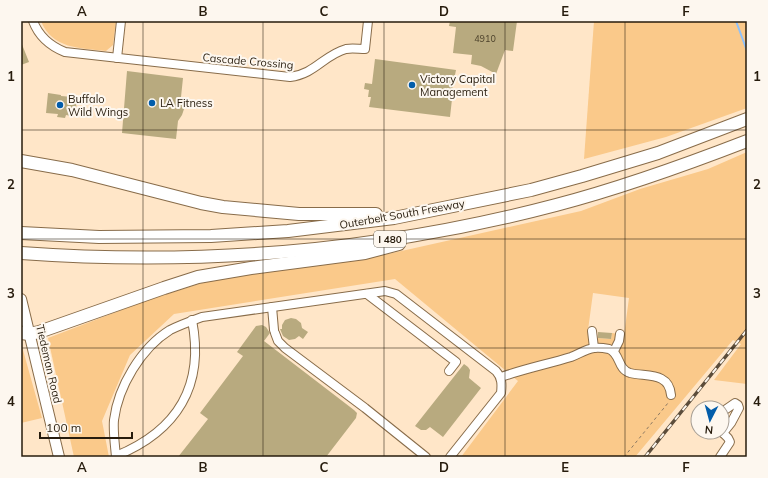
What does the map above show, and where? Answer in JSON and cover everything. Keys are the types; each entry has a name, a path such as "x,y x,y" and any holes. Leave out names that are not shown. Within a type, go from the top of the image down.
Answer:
{"highway":[{"name":"Outerbelt South Freeway","path":"21,233 99,237 211,236 302,230 394,218 531,190 582,176 658,153 747,119"},
{"name":"Outerbelt South Freeway","path":"21,253 133,258 258,254 338,246 430,233 499,219 590,195 669,170 747,141"},
{"path":"21,161 72,170 201,203 223,207 300,214 376,214 394,218"},
{"path":"25,333 198,277 251,268 365,253 393,246 430,233"}],"main road":[{"name":"Tiedeman Road","path":"21,299 25,333 59,457"}],"lane":[{"name":"Cascade Crossing","path":"33,21 43,38 56,48 72,54 285,76 298,76 314,69 332,55 347,49 365,49 368,21"},
{"path":"117,58 121,21"},
{"path":"192,320 196,356 193,376 185,399 173,418 153,437 134,449 116,457 114,421 119,400 127,378 137,362 151,346 169,331 192,320 202,317 384,291 396,294 496,371 501,378 501,393 450,457"},
{"path":"367,294 456,362 449,371"},
{"path":"272,307 274,331 278,342 365,408 426,457"},
{"path":"592,331 594,348"},
{"path":"614,351 619,341 620,334"},
{"path":"501,378 594,348 602,348 614,351 622,368 629,372 664,379 670,388 671,394"},
{"path":"730,406 735,403 738,404 738,408 730,424"},
{"path":"720,457 730,442 728,440"}],"path":[{"path":"624,457 665,407 671,394"}],"shaded area":[{"path":"41,21 116,21 113,45 106,51 77,48 68,45 52,37"},
{"path":"594,21 747,21 747,108 666,137 584,159"},
{"path":"747,152 747,384 714,380 741,344 733,340 635,457 461,457 518,381 395,279 174,314 130,355 102,421 109,457 74,457 48,338 145,301 221,277 388,254 581,211 640,189 708,169","holes":["593,293 629,298 624,335 612,333 611,339 597,338 597,332 588,330"]},
{"path":"21,343 42,418 21,423"}],"building":[{"path":"450,21 517,21 513,51 505,50 496,74 481,66 471,64 472,55 453,53 456,27 449,26"},
{"path":"21,42 29,62 21,65"},
{"path":"375,59 456,70 450,99 452,99 450,117 369,107 371,97 368,97 369,90 364,89 365,83 372,84"},
{"path":"127,71 183,78 181,97 184,109 178,121 176,139 122,133"},
{"path":"48,93 73,97 73,99 77,100 76,108 72,108 71,116 66,115 65,118 57,117 58,114 46,113"},
{"path":"291,318 296,319 301,323 302,328 308,332 303,339 299,336 295,339 289,340 283,336 280,329 282,329 282,325 285,320"},
{"path":"262,325 266,327 270,333 264,341 354,410 357,413 356,418 326,457 178,457 208,419 200,413 243,356 237,352 256,326"},
{"path":"598,332 612,333 611,339 598,338"},
{"path":"464,364 470,370 469,378 481,388 443,437 430,427 426,430 421,430 415,426"}],"waterway":[{"path":"736,21 747,51"}],"railway":[{"path":"645,457 747,330"}],"place":[{"name":"Victory Capital Management","path":"412,85"},
{"name":"LA Fitness","path":"152,103"},
{"name":"Buffalo Wild Wings","path":"60,105"}]}
